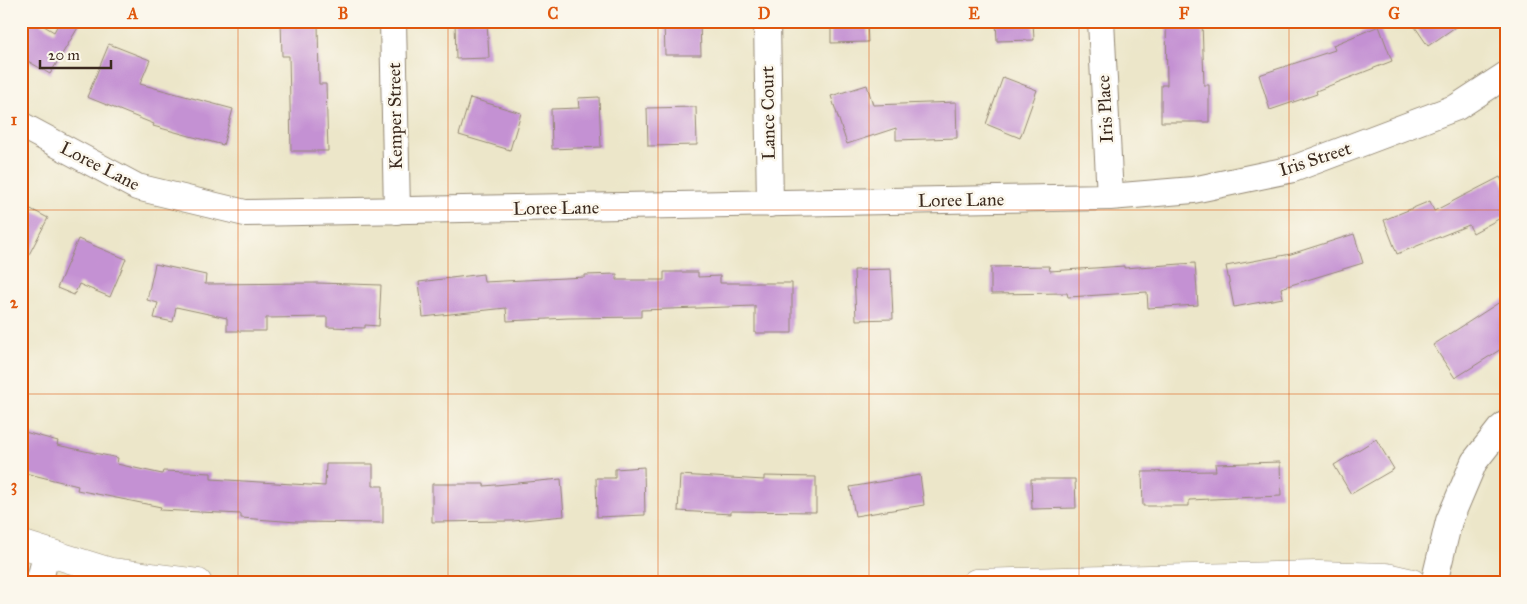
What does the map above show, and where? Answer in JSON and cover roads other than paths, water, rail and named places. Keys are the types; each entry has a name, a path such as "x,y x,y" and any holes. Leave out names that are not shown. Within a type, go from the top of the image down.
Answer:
{"street":[{"name":"Kemper Street","path":"393,21 397,211"},
{"name":"Lance Court","path":"767,21 770,204"},
{"name":"Iris Place","path":"1101,21 1110,197"},
{"name":"Iris Street","path":"1110,197 1193,190 1293,168 1456,107 1506,75"},
{"name":"Loree Lane","path":"21,125 137,188 245,213 1110,197"},
{"path":"1434,583 1449,521 1474,462 1506,424"},
{"path":"21,544 111,572 198,583"},
{"path":"38,583 47,552"},
{"path":"976,583 1318,575 1386,577 1412,583"}]}
